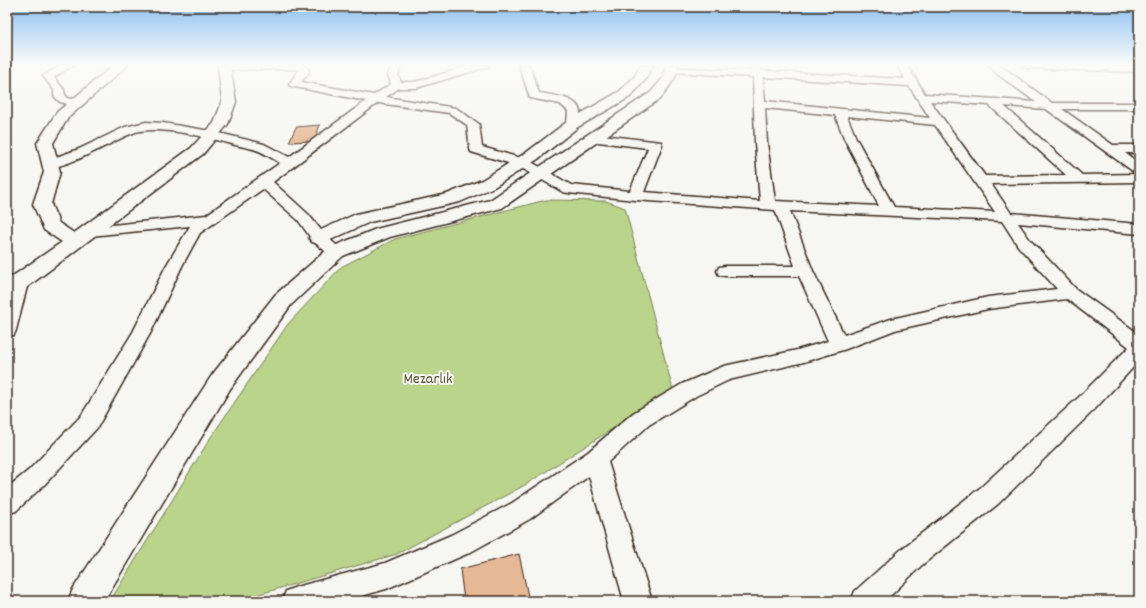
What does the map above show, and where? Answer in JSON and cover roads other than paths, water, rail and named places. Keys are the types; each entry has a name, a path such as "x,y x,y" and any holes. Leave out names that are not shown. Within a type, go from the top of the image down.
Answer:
{"street":[{"path":"60,93 64,100 76,103"},
{"path":"75,242 51,226 42,204 52,172 45,143 62,115 88,93"},
{"path":"7,330 13,285 90,231 197,150 221,124 229,102 228,93"},
{"path":"341,93 374,100 452,110 473,124 476,149 521,162 542,172 568,189 636,196 775,206 1006,217 1139,229"},
{"path":"7,503 37,477 89,422 142,332 174,266 194,230 264,182 384,93"},
{"path":"533,93 534,96 564,101 574,110 573,124"},
{"path":"318,238 362,218 466,194 488,184 551,142 573,124 615,102 627,93"},
{"path":"85,601 221,382 283,300 336,252 383,233 496,204 657,93"},
{"path":"758,93 761,143 775,206 839,344"},
{"path":"919,93 1024,243 1070,293 1139,344"},
{"path":"1032,93 1139,169"},
{"path":"921,97 1050,106 1139,106"},
{"path":"992,102 1079,179"},
{"path":"759,104 938,122"},
{"path":"839,111 850,138 889,211"},
{"path":"50,164 84,152 129,130 146,126 163,127 210,135 264,148 289,163"},
{"path":"594,138 656,145 636,196"},
{"path":"264,148 287,146 310,147"},
{"path":"1112,149 1139,149"},
{"path":"981,180 1139,178"},
{"path":"264,182 302,217 318,238 336,252"},
{"path":"90,231 210,219"},
{"path":"725,271 805,271"},
{"path":"296,601 386,576 460,544 521,510 596,459 641,419 689,390 724,374 797,357 839,344 891,325 988,303 1070,293"},
{"path":"865,601 913,556 989,496 1088,403 1139,349"},
{"path":"596,459 638,601"}],"park label":[{"name":"Mezarlık","path":"428,379"}]}
